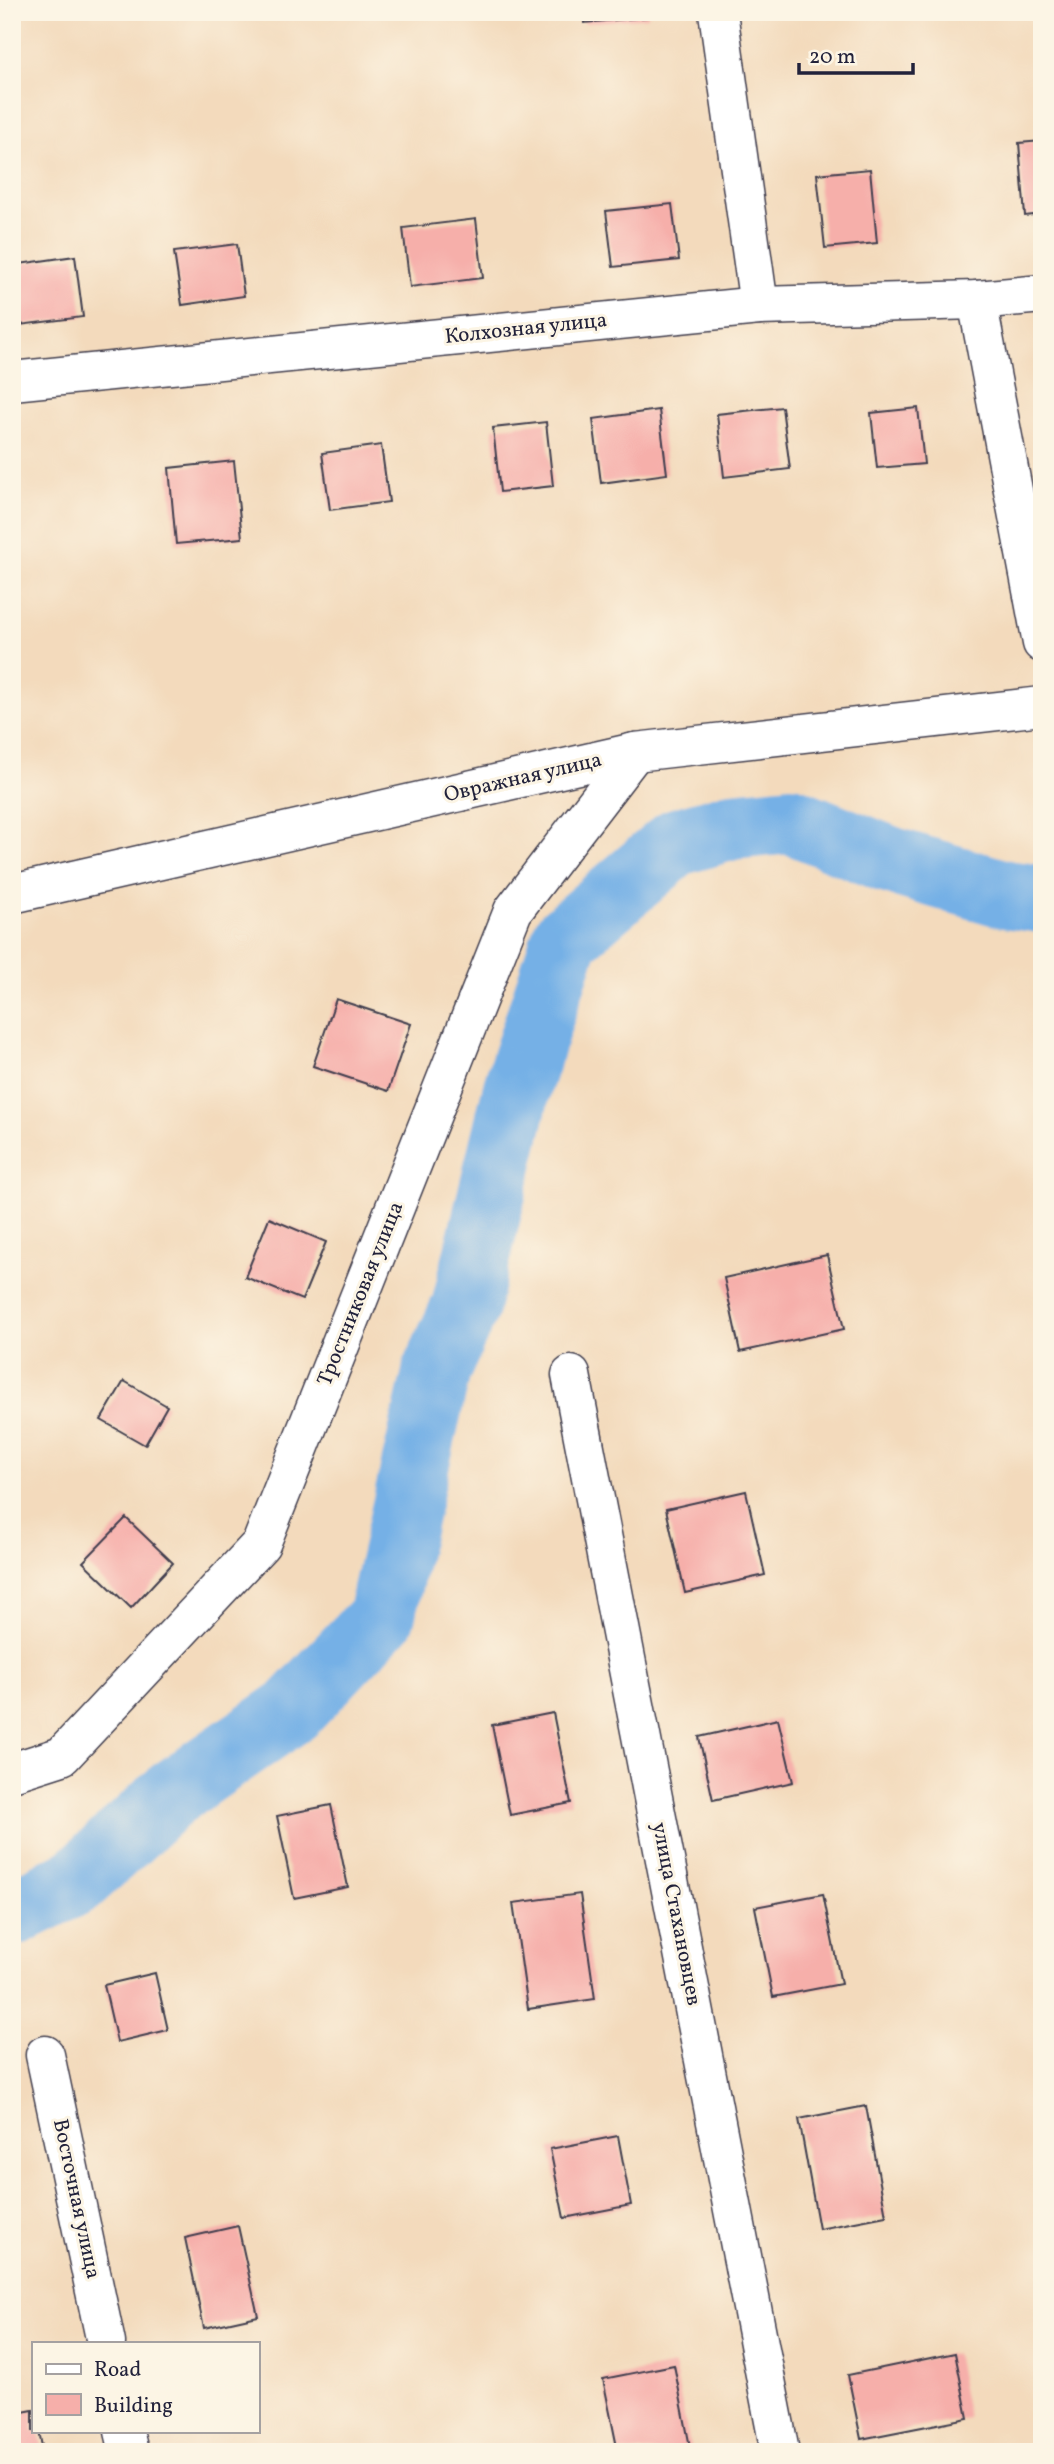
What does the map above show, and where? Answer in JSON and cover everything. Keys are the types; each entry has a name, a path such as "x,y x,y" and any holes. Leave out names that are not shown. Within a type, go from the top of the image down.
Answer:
{"street":[{"path":"718,12 759,306"},
{"name":"Колхозная улица","path":"12,381 759,306 977,300 1042,294"},
{"path":"977,300 1042,643"},
{"name":"Овражная улица","path":"12,894 635,752 1042,706"},
{"name":"Тростниковая улица","path":"12,1772 62,1756 261,1544 513,911 635,752"},
{"name":"улица Стахановцев","path":"571,1376 780,2452"},
{"name":"Восточная улица","path":"45,2055 106,2342"},
{"path":"124,2432 129,2452"}],"building":[{"path":"583,12 648,12 648,17 584,23"},
{"path":"1042,141 1042,214 1025,216 1019,143"},
{"path":"870,169 877,243 825,248 817,174"},
{"path":"672,204 679,260 613,267 606,211"},
{"path":"476,219 483,278 410,287 403,228"},
{"path":"237,244 244,296 182,305 174,252"},
{"path":"75,256 83,317 20,325 12,265"},
{"path":"782,407 790,469 724,477 717,414"},
{"path":"918,408 924,464 877,468 871,413"},
{"path":"659,410 667,474 601,483 593,419"},
{"path":"546,422 553,486 500,492 493,428"},
{"path":"381,445 389,502 330,510 322,453"},
{"path":"234,461 242,538 176,544 169,468"},
{"path":"12,492 18,565 12,565"},
{"path":"336,999 411,1024 388,1091 313,1066"},
{"path":"269,1218 326,1242 302,1300 245,1277"},
{"path":"827,1255 844,1329 740,1352 724,1278"},
{"path":"124,1381 167,1406 145,1445 101,1420"},
{"path":"746,1491 765,1575 685,1593 666,1509"},
{"path":"126,1518 173,1563 131,1608 83,1562"},
{"path":"553,1713 571,1803 510,1815 492,1725"},
{"path":"778,1719 793,1782 713,1800 699,1737"},
{"path":"331,1805 348,1887 294,1898 277,1816"},
{"path":"580,1894 595,1999 528,2009 513,1903"},
{"path":"823,1894 841,1984 773,1997 755,1907"},
{"path":"155,1973 168,2030 117,2042 104,1985"},
{"path":"866,2106 886,2216 819,2229 799,2119"},
{"path":"618,2136 631,2205 564,2218 550,2149"},
{"path":"238,2226 258,2316 204,2328 185,2238"},
{"path":"955,2353 968,2418 861,2439 848,2375"},
{"path":"674,2365 691,2452 618,2452 603,2379"},
{"path":"32,2410 32,2432 39,2432 43,2452 12,2452 12,2414"}],"waterway":[{"path":"12,1913 77,1881 173,1793 294,1709 381,1617 437,1369 465,1307 518,1084 566,937 677,842 732,826 791,820 892,861 1005,894 1042,899"}]}
